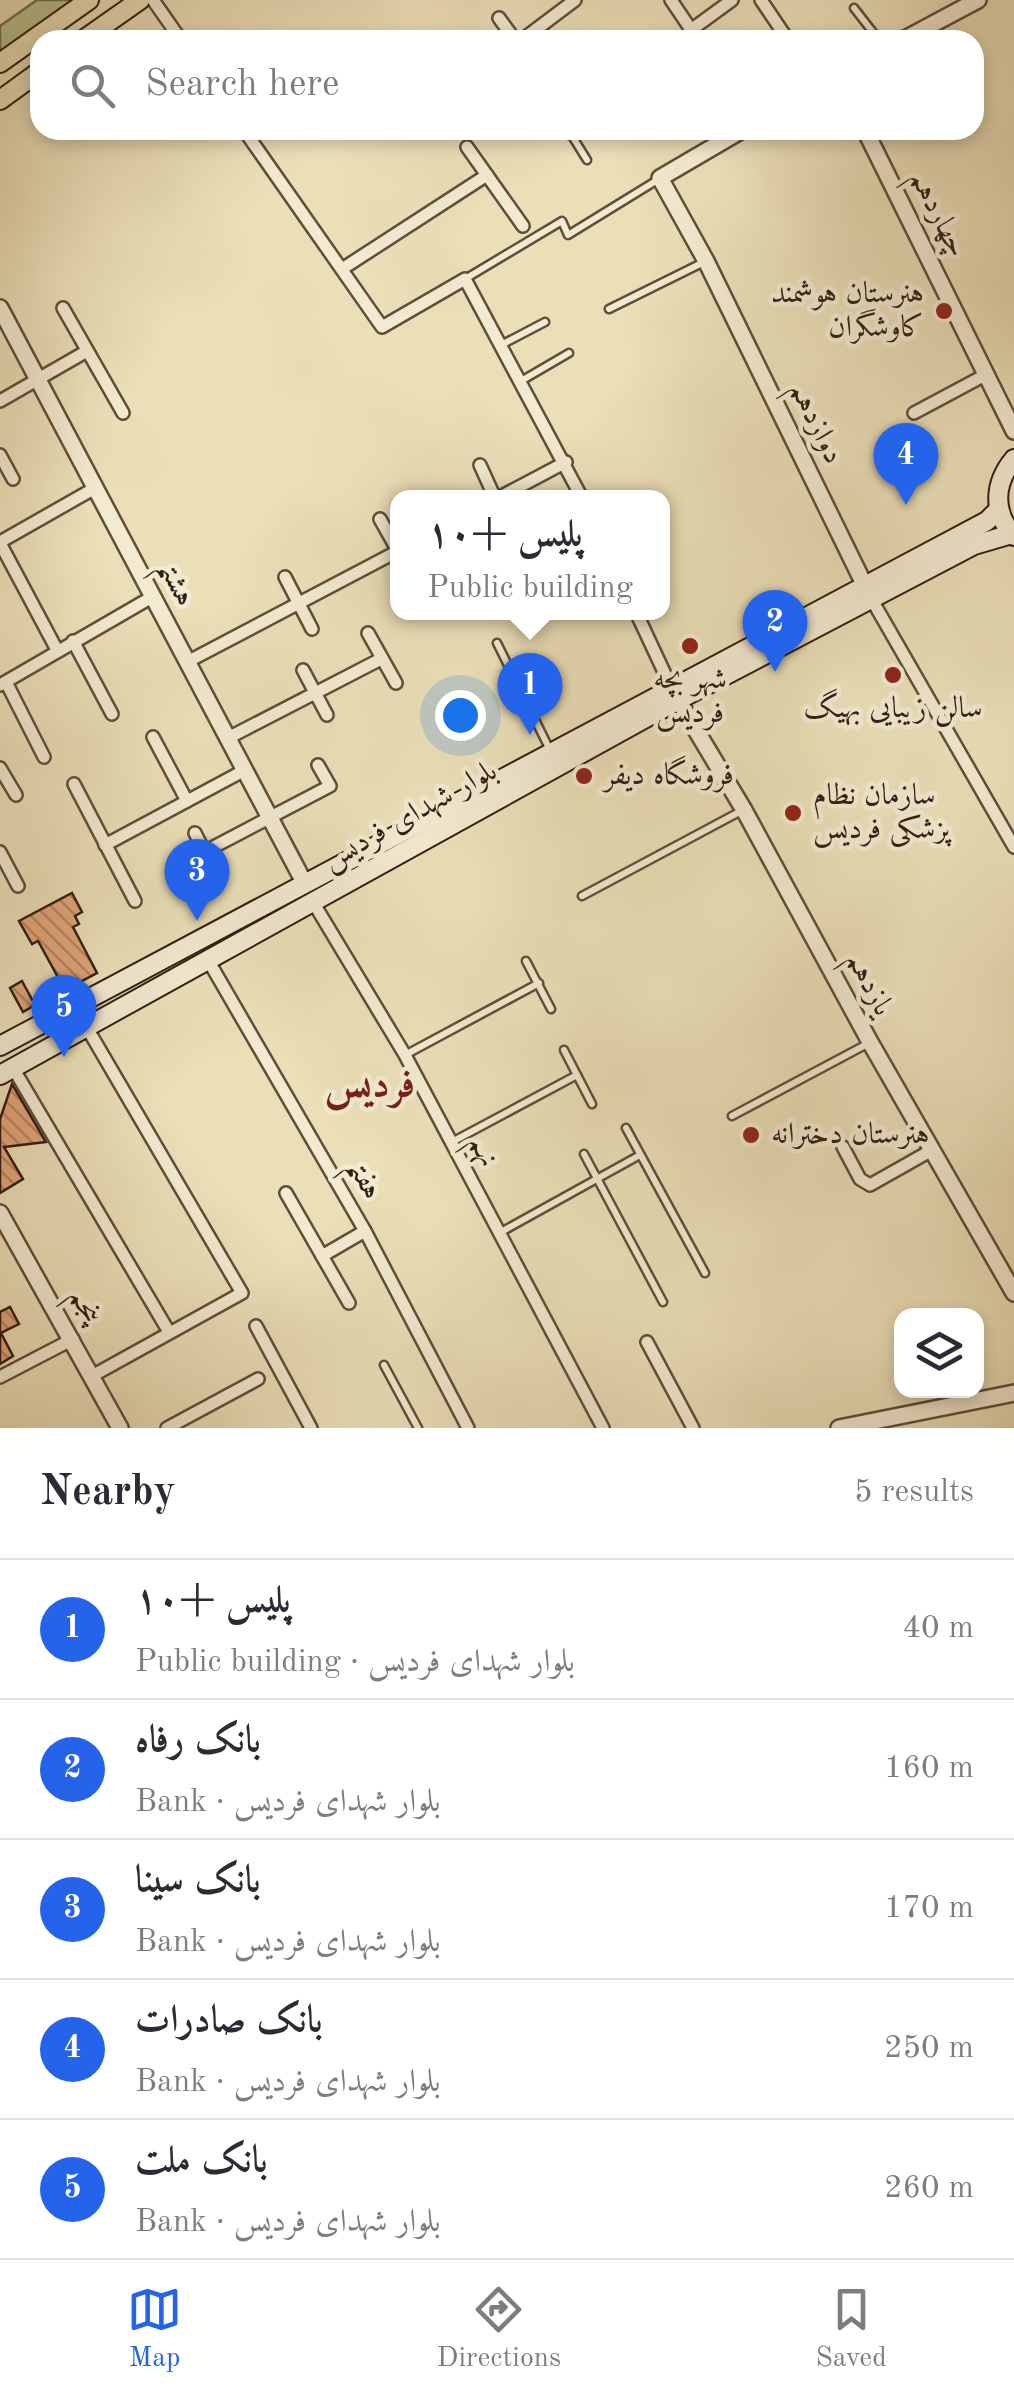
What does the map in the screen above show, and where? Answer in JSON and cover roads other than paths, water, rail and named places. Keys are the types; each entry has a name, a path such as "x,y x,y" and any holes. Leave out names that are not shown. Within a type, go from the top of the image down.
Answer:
{"main road":[{"path":"47,30 89,0"},
{"path":"98,30 140,0"},
{"path":"0,63 30,42"},
{"path":"0,100 30,78"},
{"path":"1013,535 998,510 999,483 1014,459"},
{"name":"بلوار شهدای فردیس","path":"8,1074 674,694 869,592 988,521 998,510"},
{"name":"بلوار شهدای فردیس","path":"869,592 974,545 1013,535"},
{"name":"بلوار شهدای فردیس","path":"0,1046 551,751 674,694"}],"street":[{"path":"153,0 174,30"},
{"path":"533,30 575,0"},
{"path":"671,0 692,30"},
{"path":"700,30 732,0"},
{"path":"760,0 781,30"},
{"path":"922,30 978,0"},
{"path":"499,18 510,30"},
{"path":"251,140 382,327 464,279 578,490"},
{"path":"660,178 725,140"},
{"name":"چهاردهم","path":"870,140 1014,431"},
{"path":"468,147 523,226"},
{"path":"342,269 487,174"},
{"name":"دوازدهم","path":"660,178 706,261 869,592"},
{"name":"هشتم","path":"0,308 305,884"},
{"path":"63,308 122,413"},
{"path":"0,401 87,351"},
{"path":"914,412 987,374"},
{"path":"0,455 12,479"},
{"path":"512,490 566,462"},
{"path":"480,465 492,490"},
{"path":"57,650 0,542 96,488"},
{"path":"380,519 390,538"},
{"path":"188,662 390,555"},
{"path":"285,576 312,629"},
{"path":"869,592 1014,847"},
{"path":"44,757 3,684 152,597"},
{"path":"640,620 674,694"},
{"path":"368,633 396,683"},
{"path":"73,641 112,714"},
{"path":"228,738 381,658"},
{"path":"303,670 327,715"},
{"name":"یازدهم","path":"674,694 744,810 870,1042 1014,1292"},
{"path":"153,738 187,801"},
{"path":"204,852 330,786 318,765"},
{"path":"0,768 16,796"},
{"path":"106,845 244,770"},
{"path":"74,784 135,901"},
{"path":"195,833 214,871"},
{"path":"0,852 18,886"},
{"name":"نهم","path":"312,902 405,1055 603,1428"},
{"name":"هفتم","path":"208,960 365,1231 468,1428"},
{"path":"90,1033 242,1292 92,1376"},
{"path":"8,1074 169,1332"},
{"path":"843,1147 860,1179 870,1186 932,1150"},
{"path":"286,1193 350,1304"},
{"name":"پنجم","path":"0,1214 120,1428"},
{"path":"322,1256 365,1231"},
{"path":"256,1326 311,1428"},
{"path":"0,1377 73,1339"},
{"path":"647,1342 693,1428"},
{"path":"167,1428 258,1379"},
{"path":"842,1428 1014,1393"},
{"path":"922,1411 928,1428"}],"lane":[{"path":"854,8 871,30"},
{"path":"576,140 587,160"},
{"path":"464,279 562,221 568,235 660,178"},
{"path":"610,310 706,261"},
{"path":"501,345 545,322"},
{"path":"521,380 569,354"},
{"path":"496,643 551,751"},
{"path":"582,896 744,810"},
{"path":"526,961 552,1009"},
{"path":"405,1055 539,983"},
{"path":"732,1116 870,1042"},
{"path":"564,1050 592,1104"},
{"path":"450,1143 576,1075"},
{"path":"626,1128 705,1272"},
{"path":"584,1154 663,1302"},
{"path":"499,1232 640,1156"},
{"path":"384,1365 418,1428"}],"place":[{"name":"هنرستان هوشمند کاوشگران","path":"944,311"},
{"name":"بانک صادرات","path":"906,505"},
{"name":"شهر بچه فردیس","path":"690,646"},
{"name":"بانک رفاه","path":"775,672"},
{"name":"سالن زیبایی بهیگ","path":"893,675"},
{"name":"پلیس +۱۰","path":"530,735"},
{"name":"فروشگاه دیفر","path":"584,776"},
{"name":"سازمان نظام پزشکی فردیس","path":"793,813"},
{"name":"بانک سینا","path":"197,921"},
{"name":"بانک ملت","path":"64,1057"},
{"name":"هنرستان دخترانه","path":"751,1135"}],"district":[{"name":"فردیس","path":"370,1086"}]}
